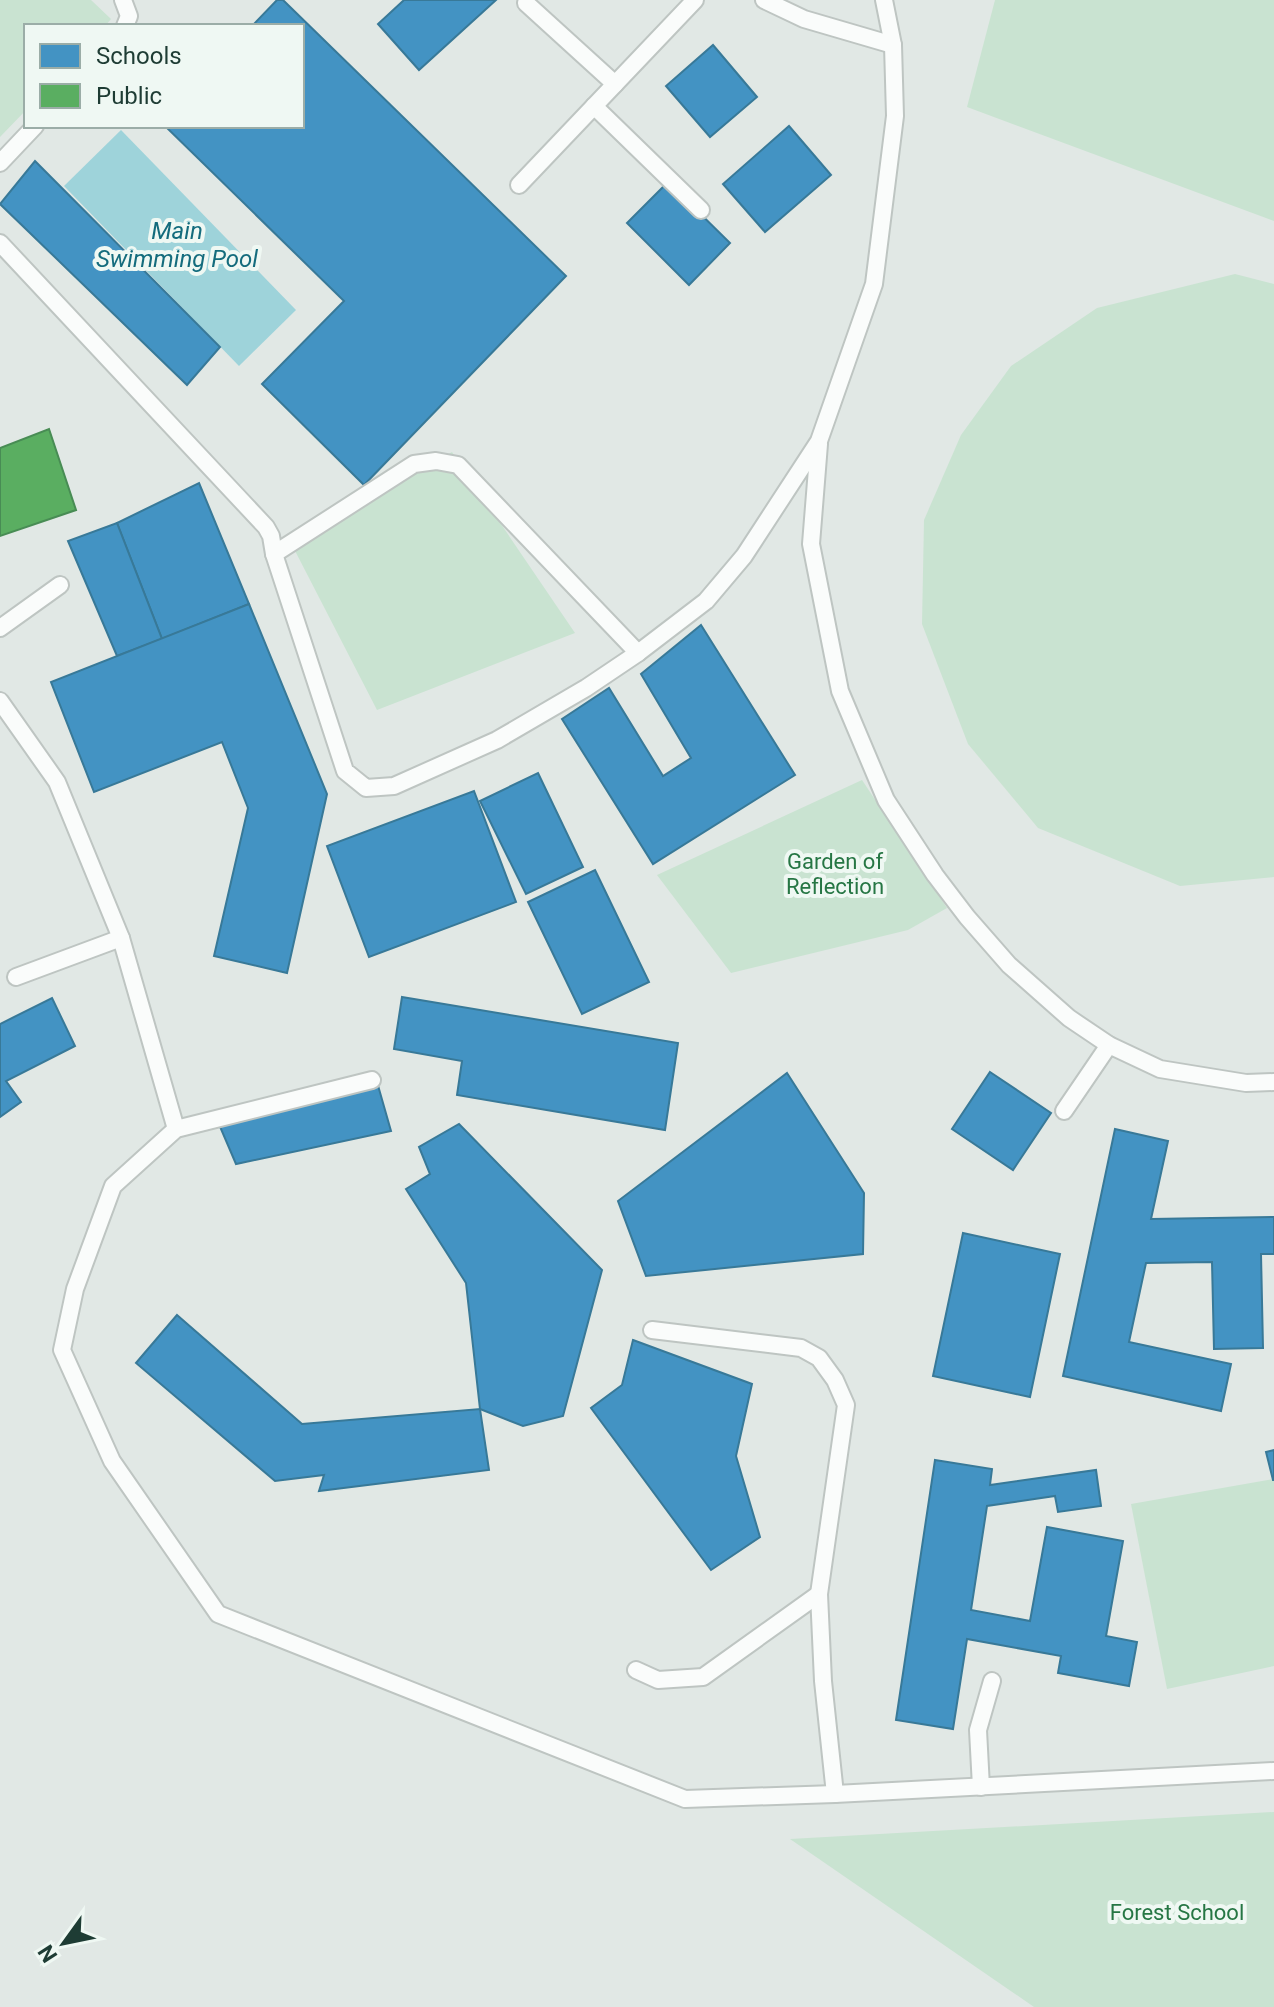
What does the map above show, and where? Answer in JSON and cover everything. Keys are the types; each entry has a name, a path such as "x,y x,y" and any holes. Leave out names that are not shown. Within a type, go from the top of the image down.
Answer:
{"lane":[{"path":"123,0 129,16 126,24"},
{"path":"519,185 695,0"},
{"path":"764,0 804,19 893,45"},
{"path":"802,0 804,19"},
{"path":"0,243 266,527 345,771 366,788 394,786 497,740 586,688 706,601 744,556 819,441 874,284 895,116 893,45 884,0"},
{"path":"526,3 615,84"},
{"path":"594,106 701,210"},
{"path":"0,163 33,128"},
{"path":"819,441 811,544 840,691 886,800 935,875 1009,965 1069,1018 1109,1045 1160,1069 1246,1083 1274,1082"},
{"path":"274,554 414,464 436,461 458,465 638,653"},
{"path":"0,628 60,585"},
{"path":"0,701 57,782 121,938 176,1129"},
{"path":"16,977 121,938"},
{"path":"1064,1111 1109,1045"},
{"path":"372,1080 176,1129 113,1186 75,1289 62,1350 112,1461 218,1614 685,1799 1274,1771"},
{"path":"652,1330 801,1348 819,1358 835,1380 846,1405 819,1594 823,1681 835,1794"},
{"path":"636,1670 658,1680 703,1677 819,1594"},
{"path":"981,1787 978,1730 992,1681"}],"green space":[{"path":"0,0 91,0 111,19 107,24 24,24 24,112 0,137"},
{"path":"995,0 1274,0 1274,221 967,107"},
{"path":"1235,274 1274,284 1274,877 1180,886 1038,828 968,744 922,624 924,520 961,435 1011,366 1097,308"},
{"path":"452,452 575,633 377,710 291,543 414,464 436,461"},
{"name":"Garden of Reflection","path":"862,780 947,908 908,930 731,973 657,875"},
{"path":"1274,1479 1274,1666 1167,1689 1131,1504"},
{"name":"Forest School","path":"1274,1812 1274,2007 1034,2007 790,1839"}],"water":[{"name":"Main Swimming Pool","path":"121,130 296,310 239,366 64,186"}],"building: Schools":[{"path":"277,0 283,0 566,276 364,485 262,384 344,301 167,128 304,128 304,24 254,24"},
{"path":"404,0 496,0 419,70 378,24"},
{"path":"713,45 757,97 710,137 666,86"},
{"path":"789,126 831,175 765,232 723,184"},
{"path":"35,161 220,347 187,385 0,204"},
{"path":"668,182 730,243 689,285 627,223"},
{"path":"199,483 249,604 162,639 117,523"},
{"path":"117,523 162,639 117,656 68,541"},
{"path":"249,604 327,794 287,973 214,956 248,808 222,742 94,792 51,682"},
{"path":"701,625 795,775 653,864 562,719 609,688 663,776 691,758 641,674"},
{"path":"538,773 583,867 526,894 480,801"},
{"path":"474,791 516,902 369,957 327,846"},
{"path":"595,870 649,982 582,1014 528,902"},
{"path":"402,997 678,1043 665,1130 457,1095 462,1061 394,1049"},
{"path":"52,998 75,1046 6,1081 21,1102 0,1117 0,1024"},
{"path":"990,1072 1051,1113 1013,1170 952,1129"},
{"path":"787,1073 864,1193 863,1254 646,1276 618,1201"},
{"path":"377,1082 391,1131 236,1164 218,1122"},
{"path":"459,1124 602,1270 563,1416 523,1426 480,1409 466,1283 406,1189 430,1174 419,1147"},
{"path":"1115,1129 1168,1141 1151,1219 1274,1217 1274,1254 1261,1254 1263,1348 1214,1349 1212,1262 1146,1263 1129,1342 1231,1364 1221,1411 1063,1376"},
{"path":"963,1233 1060,1254 1030,1397 933,1376"},
{"path":"177,1315 302,1424 480,1409 489,1470 319,1491 324,1475 275,1481 136,1363"},
{"path":"633,1340 752,1384 736,1456 760,1537 711,1570 591,1408 622,1385"},
{"path":"1274,1450 1274,1480 1273,1480 1266,1452"},
{"path":"935,1460 992,1469 990,1485 1096,1470 1101,1506 1058,1512 1055,1496 987,1506 971,1610 1030,1621 1047,1527 1123,1541 1106,1636 1137,1642 1129,1686 1058,1673 1061,1656 967,1639 953,1729 896,1720"}],"building: Public":[{"path":"49,429 76,510 0,536 0,448"}]}
